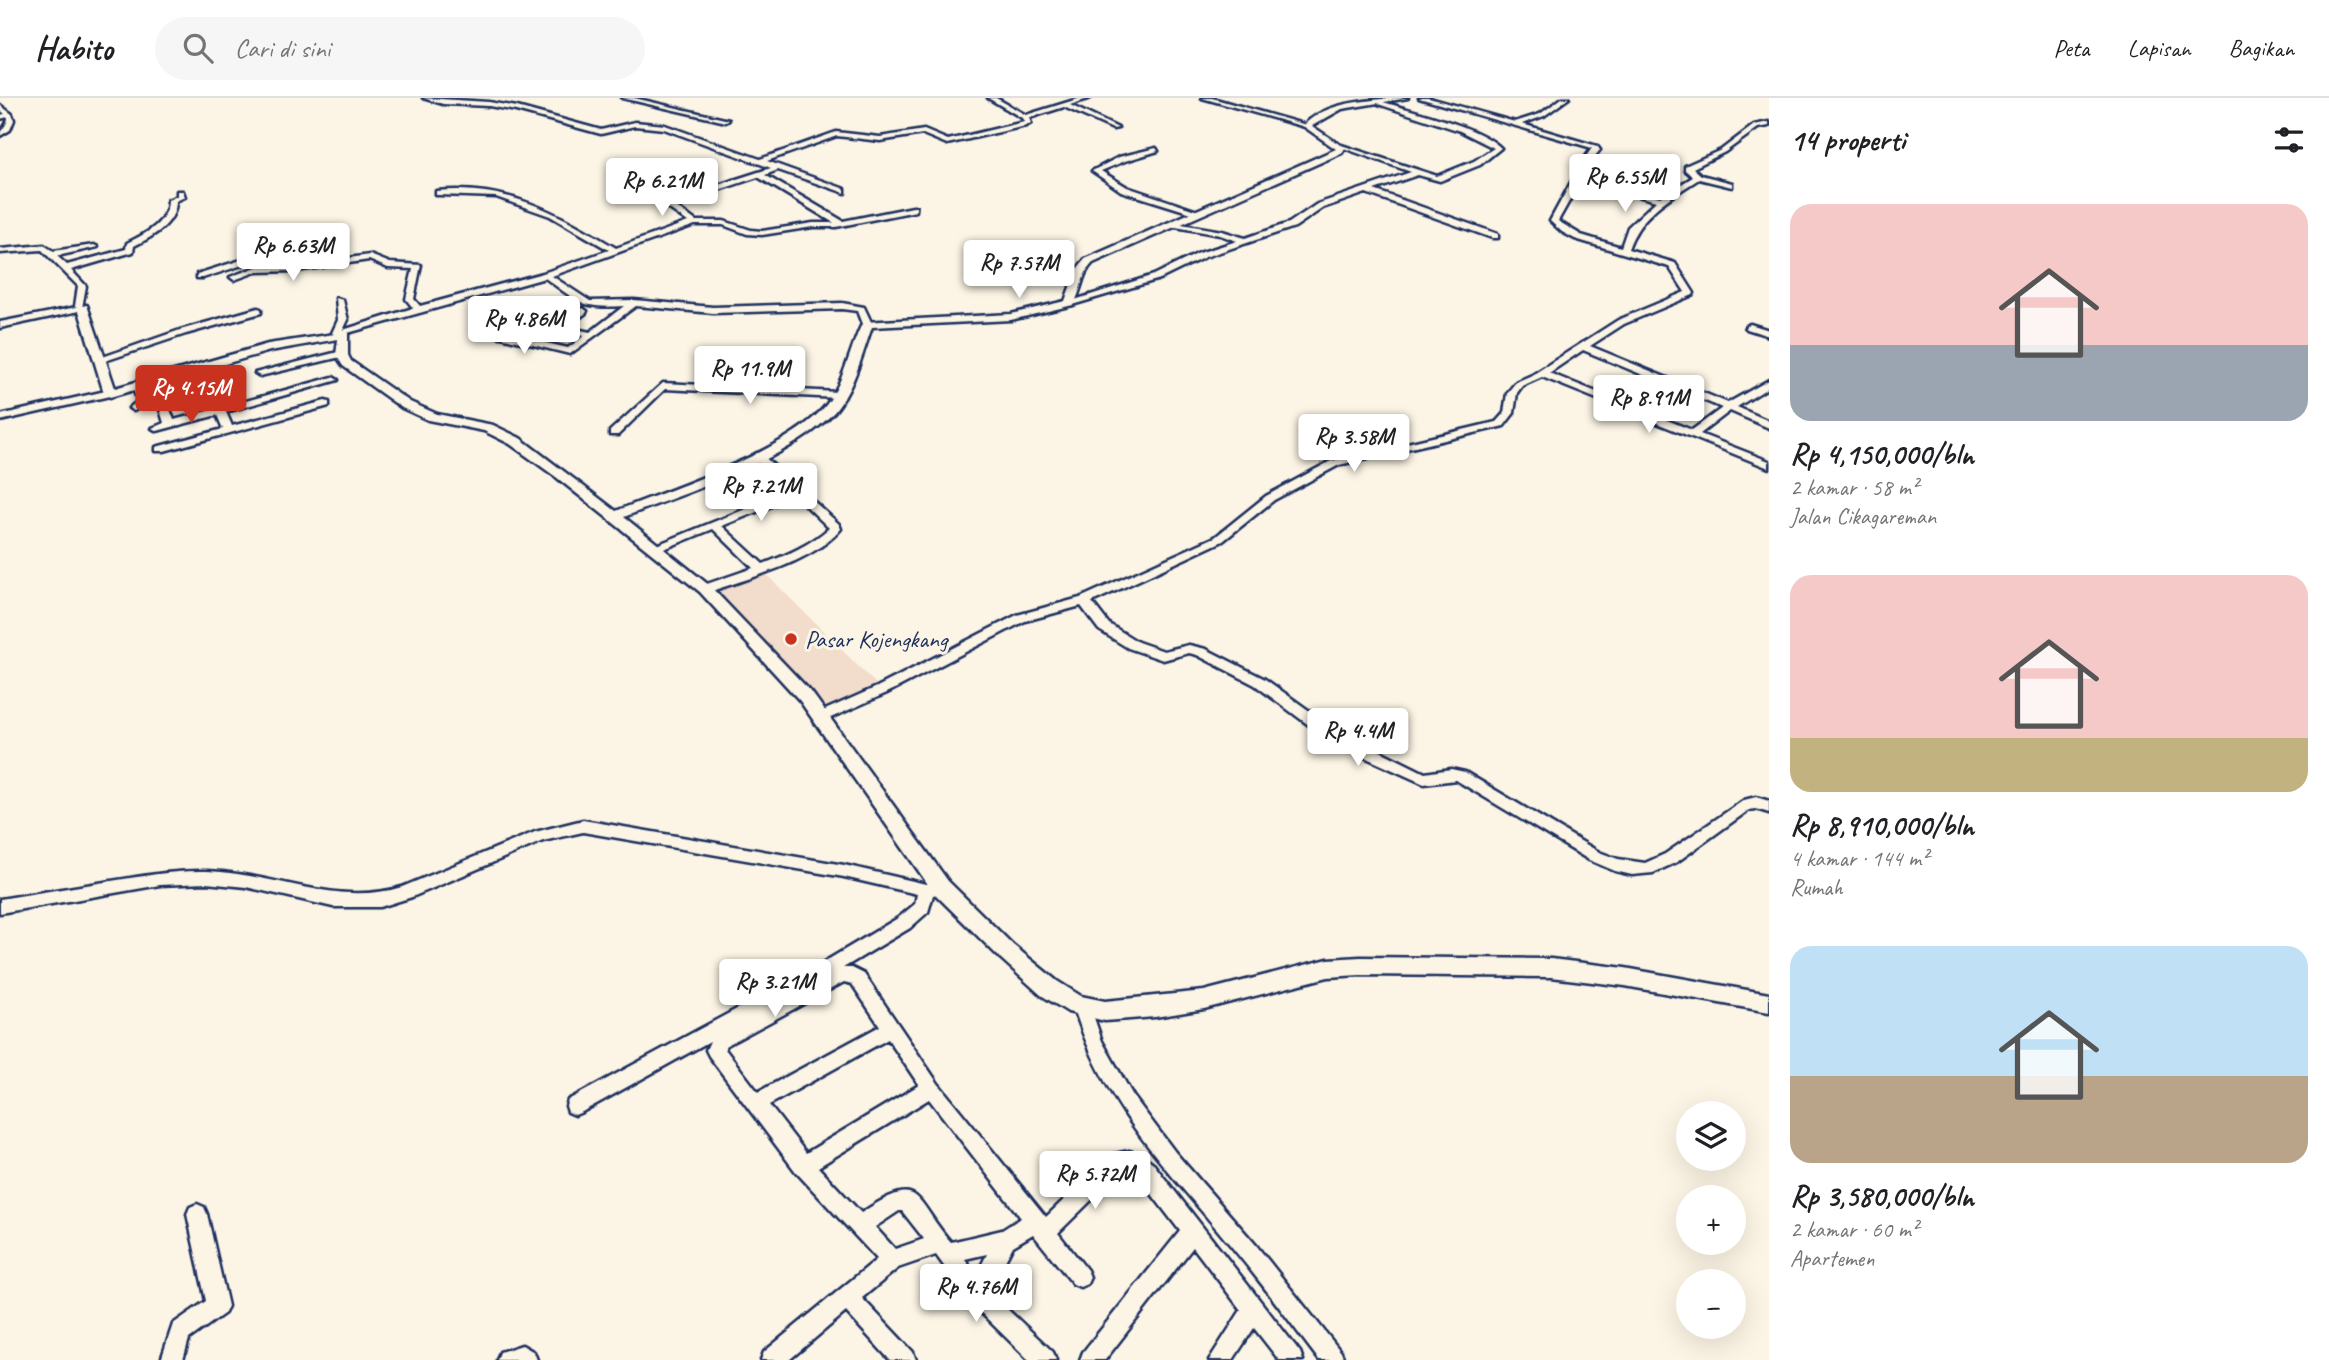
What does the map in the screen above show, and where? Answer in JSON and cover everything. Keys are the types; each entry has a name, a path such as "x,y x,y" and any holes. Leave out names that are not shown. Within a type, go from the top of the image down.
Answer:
{"street":[{"path":"426,98 451,103 489,104 604,133 632,125 652,125 677,130 697,140 842,191"},
{"path":"489,104 511,98"},
{"path":"625,98 672,115 726,120"},
{"path":"761,161 836,134 880,139 924,132 947,142 1028,123 1025,117 991,98"},
{"path":"1025,117 1088,98"},
{"path":"1205,98 1307,126 1337,144 1437,179 1477,163 1499,146 1476,135 1380,103"},
{"path":"1307,126 1334,108 1404,98"},
{"path":"821,717 882,690 1021,618 1084,601 1219,540 1269,498 1335,463 1497,425 1510,410 1515,386 1541,373 1621,322 1690,292 1672,265 1567,232 1554,221 1586,162 1597,150 1595,147 1422,98"},
{"path":"1516,124 1542,115 1566,98"},
{"path":"1064,105 1115,128"},
{"path":"0,107 12,117 8,128 0,134"},
{"path":"0,117 10,115"},
{"path":"652,125 672,115"},
{"path":"0,123 8,128"},
{"path":"1729,185 1698,177 1687,169 1723,151 1759,125 1769,124"},
{"path":"1069,303 1076,292 1079,273 1085,264 1195,213 1329,156 1340,150 1337,144"},
{"path":"1156,150 1122,159 1096,171 1125,190 1195,213"},
{"path":"694,223 668,204 778,168"},
{"path":"867,324 1011,317 1069,303 1146,281 1196,258 1292,225 1320,206 1416,173"},
{"path":"758,174 842,224"},
{"path":"1578,177 1661,200"},
{"path":"1624,249 1631,229 1661,200 1698,177"},
{"path":"1369,191 1495,236"},
{"path":"67,268 130,250 130,245 164,221 172,209 172,200 181,197 180,193"},
{"path":"439,193 497,195 552,214 614,250"},
{"path":"0,418 136,387 268,348 340,333 546,275 694,223 724,223 755,233 842,224 913,209"},
{"path":"1454,221 1469,214"},
{"path":"1173,224 1222,233 1245,241"},
{"path":"0,251 40,246 46,248 67,268 83,289 79,306"},
{"path":"200,275 292,246 327,264"},
{"path":"52,254 94,247"},
{"path":"261,256 285,268"},
{"path":"256,270 370,257 388,265 418,267 410,299 418,309"},
{"path":"234,278 275,263"},
{"path":"546,275 590,304 634,303 713,310 842,306 861,309 867,324 853,364 838,395 821,418 780,445 757,456 613,517"},
{"path":"339,300 342,320 340,333"},
{"path":"485,332 570,351 634,303"},
{"path":"0,325 79,306 84,308 110,393"},
{"path":"99,360 258,311"},
{"path":"559,328 583,311"},
{"path":"530,322 591,335"},
{"path":"1750,327 1769,333"},
{"path":"340,333 345,335 342,354 347,363 406,405 433,417 479,425 502,433 561,474 705,589 794,682 821,717 934,889 1029,972 1083,1008 1105,1011 1204,1000 1328,968 1351,966 1550,968 1625,977 1769,1003"},
{"path":"1581,346 1769,425"},
{"path":"260,373 342,354"},
{"path":"210,365 223,382 217,396 219,411 229,430"},
{"path":"1541,373 1769,465"},
{"path":"157,428 333,380"},
{"path":"1692,435 1769,383"},
{"path":"614,433 663,386 838,395"},
{"path":"134,408 143,402 136,387"},
{"path":"160,449 325,404"},
{"path":"164,406 170,424"},
{"path":"705,589 811,547 835,529 835,526 757,456"},
{"path":"655,548 797,492"},
{"path":"714,524 760,568"},
{"path":"1084,601 1104,628 1133,645 1164,656 1189,649 1201,652 1260,682 1326,731 1424,779 1451,774 1460,776 1575,846 1615,866 1647,869 1686,849 1744,806 1756,803 1769,807"},
{"path":"0,906 160,879 206,877 246,881 333,900 380,900 406,892 540,836 583,826 934,889"},
{"path":"575,1106 830,967 904,923 922,906 934,889"},
{"path":"892,1260 803,1165 715,1050 721,1038 846,974 858,979 931,1088 1080,1277"},
{"path":"1083,1008 1088,1029 1132,1111 1243,1244 1333,1360"},
{"path":"755,1102 891,1029"},
{"path":"803,1165 931,1088"},
{"path":"772,1360 892,1260 1006,1240 1041,1226 1117,1162 1127,1158 1139,1162 1145,1169 1292,1360"},
{"path":"861,1225 894,1203 904,1200 913,1207 977,1295 1045,1360"},
{"path":"172,1360 181,1332 218,1306 197,1214"},
{"path":"1091,1360 1193,1231"},
{"path":"977,1295 1006,1240"},
{"path":"847,1297 905,1360"},
{"path":"1220,1360 1253,1311"},
{"path":"508,1360 522,1356 526,1360"}],"shaded area":[{"name":"Pasar Kojengkang","path":"760,568 882,690 821,717 705,589"}],"place":[{"name":"Pasar Kojengkang","path":"791,639"}]}
